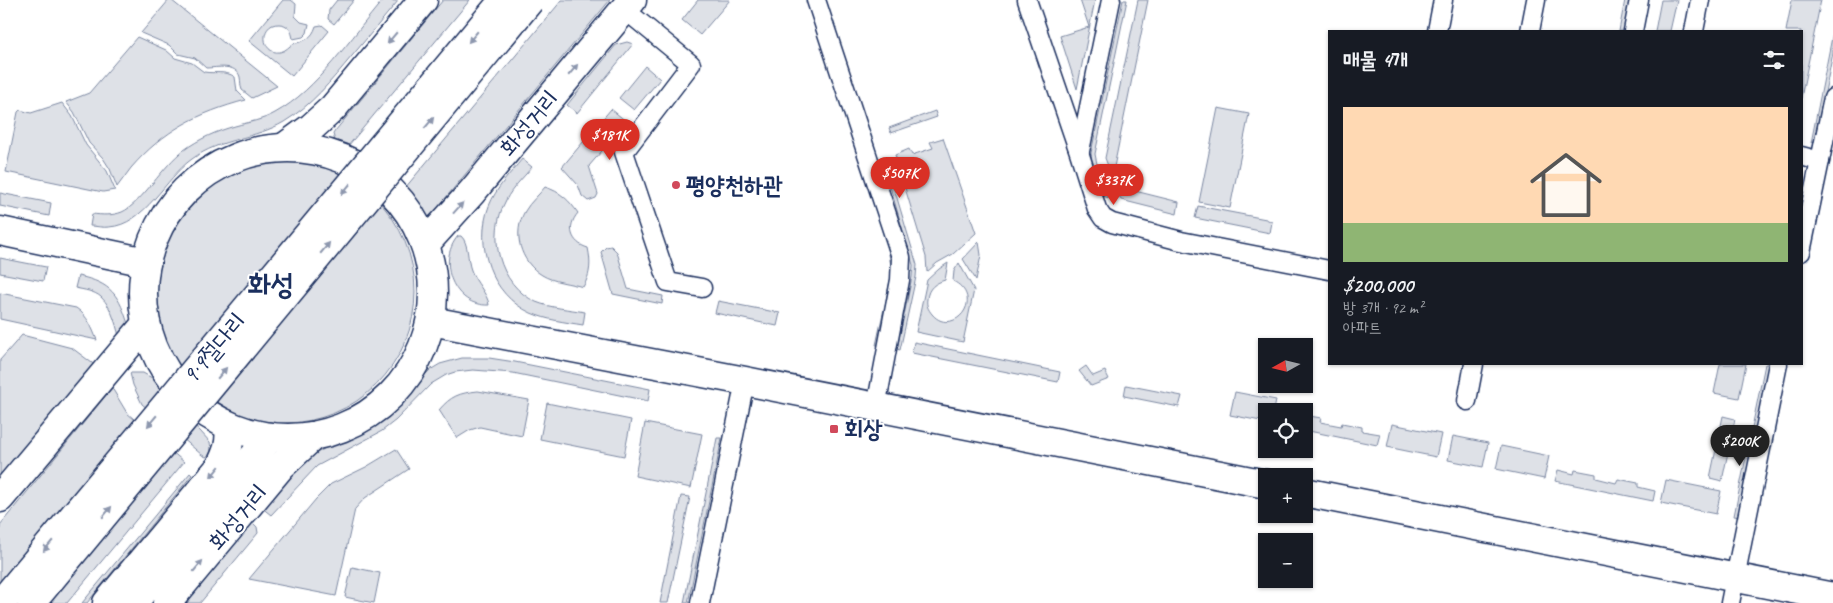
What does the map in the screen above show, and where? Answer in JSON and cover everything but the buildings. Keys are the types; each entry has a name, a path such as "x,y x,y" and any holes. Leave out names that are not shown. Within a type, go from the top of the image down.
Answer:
{"main road":[{"path":"286,146 312,127 333,108 423,0"},
{"name":"9·9절다리","path":"1,603 504,0"},
{"name":"9·9절다리","path":"31,603 530,0"},
{"name":"화성거리","path":"425,244 472,192 628,4"},
{"path":"286,146 301,147 341,157 364,168 384,183 401,201 414,221 425,244 431,268 434,293 425,341 415,364 385,403 346,426 324,434 292,439 252,435 230,427 193,403 164,368 152,346 146,324 143,300 146,262 153,240 167,210 202,174 245,153 286,146"},
{"path":"0,232 146,262"},
{"path":"430,321 1258,482"},
{"path":"0,498 146,324"},
{"name":"화성거리","path":"107,603 220,467 228,450 230,427"},
{"name":"화성거리","path":"167,603 281,466 313,436"},
{"path":"133,603 270,437"},
{"path":"1313,494 1732,590 1833,597"}],"street":[{"path":"816,0 901,257 900,280 876,407"},
{"path":"1027,0 1097,210 1103,218 1112,223 1181,240 1328,270"},
{"path":"1079,152 1111,0"},
{"path":"1437,30 1443,0"},
{"path":"1530,30 1536,0"},
{"path":"1633,30 1639,0"},
{"path":"1694,30 1700,0"},
{"path":"628,4 691,64 624,152 668,282 702,288"},
{"path":"1803,242 1833,98"},
{"path":"1803,156 1820,160"},
{"path":"1466,401 1474,365"},
{"path":"1732,590 1778,365"},
{"path":"700,603 745,381"}],"shaded area":[{"path":"169,0 277,86 252,98 242,90 240,77 235,70 226,67 206,68 195,58 178,54 169,45 141,33"},
{"path":"283,0 291,0 296,4 295,16 301,22 309,24 307,33 303,37 293,39 291,31 287,27 282,24 273,25 268,28 265,39 269,49 274,52 284,51 293,44 307,39 316,26 322,25 329,31 292,76 249,41"},
{"path":"337,0 354,0 334,24 328,19 329,10"},
{"path":"383,0 398,1 329,83 294,115 273,128 203,152 182,167 144,210 122,224 109,227 90,226 92,214 114,214 129,208 145,193 176,156 196,142 222,130 266,117 290,103 319,77"},
{"path":"443,0 470,0 348,146 335,141 333,134 335,131"},
{"path":"562,0 610,0 434,212 425,217 405,188"},
{"path":"698,0 730,0 700,35 682,20"},
{"path":"1080,0 1095,0 1077,89 1060,36 1089,27"},
{"path":"1123,0 1127,0 1095,154 1098,169 1109,198 1103,196 1093,170 1091,153"},
{"path":"1138,0 1148,0 1113,172 1119,187 1179,202 1177,214 1121,200 1105,158"},
{"path":"1625,0 1635,2 1629,30 1619,30"},
{"path":"1661,0 1677,0 1670,30 1655,30"},
{"path":"1792,0 1821,0 1803,88 1803,30 1786,30"},
{"path":"1833,32 1833,53 1816,136 1814,142 1811,143"},
{"path":"137,37 166,50 175,58 192,63 204,72 224,73 235,77 237,91 246,100 197,117 169,133 143,155 117,187 110,169 89,143 74,112 66,102 89,93"},
{"path":"627,42 633,44 577,113 567,105 616,45"},
{"path":"645,66 660,79 634,110 619,98"},
{"path":"62,103 72,116 86,145 107,171 115,190 103,192 6,172 18,112 20,110 31,113"},
{"path":"1218,108 1249,114 1230,208 1199,202"},
{"path":"611,109 627,122 589,166 598,194 596,198 588,201 582,196 578,185 562,167"},
{"path":"935,111 937,117 891,133 889,128"},
{"path":"943,138 976,233 953,254 937,263 927,272 926,257 895,155 909,149 912,155 933,148 930,142"},
{"path":"885,158 917,265 900,350 897,349 913,265 882,159"},
{"path":"522,159 532,167 511,191 500,214 497,228 497,243 505,271 523,294 536,302 585,312 583,325 556,321 531,313 517,305 496,282 489,267 484,237 485,221 489,206 499,187"},
{"path":"284,161 310,163 334,171 357,183 377,199 393,219 405,242 413,266 415,292 413,318 405,342 393,365 377,385 357,401 334,413 310,421 284,423 258,421 234,413 211,401 191,385 175,365 163,342 155,318 153,292 155,266 163,242 175,219 191,199 211,183 234,171 258,163"},
{"path":"545,187 556,191 564,197 578,213 572,224 572,234 582,246 588,248 590,258 589,273 583,287 556,281 542,275 528,263 520,246 519,228 521,220 527,208"},
{"path":"0,193 51,203 49,216 0,206"},
{"path":"1198,206 1266,219 1272,222 1270,233 1195,218"},
{"path":"458,236 464,239 471,270 489,305 477,304 466,299 452,281 449,270 449,258"},
{"path":"887,242 889,243 894,269 879,345 876,345 892,272"},
{"path":"979,242 981,255 976,280 963,259"},
{"path":"611,246 617,252 628,289 663,296 662,304 613,294 601,252 606,247"},
{"path":"0,258 46,267 43,281 0,273"},
{"path":"948,263 945,280 935,284 930,289 927,305 932,314 940,320 949,322 963,313 967,306 967,297 963,289 953,281 954,271 959,263 974,290 963,342 916,332 927,280"},
{"path":"78,276 99,282 112,292 117,299 129,327 121,344 109,307 98,295 75,288"},
{"path":"0,293 76,308 87,318 97,340 0,319"},
{"path":"718,301 780,313 777,326 715,313"},
{"path":"22,335 72,348 96,366 0,481 0,360"},
{"path":"914,342 1060,372 1058,382 912,353"},
{"path":"462,358 489,358 515,362 650,389 648,401 513,373 473,370 455,372 431,384 396,420 382,431 317,466 271,515 261,507 309,457 376,421 389,411 430,370 440,364"},
{"path":"1720,365 1746,365 1739,398 1714,393"},
{"path":"1765,365 1771,365 1740,517 1734,516"},
{"path":"1086,366 1093,376 1105,371 1109,379 1091,386 1079,371"},
{"path":"130,373 143,373 152,378 210,442 211,451 208,456 202,455 142,404 133,385"},
{"path":"1126,385 1182,396 1179,407 1124,396"},
{"path":"112,388 127,413 184,462 67,603 0,603 0,525"},
{"path":"478,391 529,400 522,436 480,427 470,430 457,438 439,410 447,401 456,396"},
{"path":"1235,392 1276,400 1275,403 1258,403 1258,420 1230,415"},
{"path":"547,403 631,420 624,456 540,439"},
{"path":"1723,416 1735,419 1722,481 1710,478"},
{"path":"1313,417 1321,418 1320,422 1341,426 1342,423 1362,427 1362,431 1380,434 1377,445 1313,432"},
{"path":"645,423 702,434 691,488 635,476"},
{"path":"1392,424 1441,434 1436,457 1387,447"},
{"path":"1453,436 1488,443 1483,467 1448,460"},
{"path":"717,438 722,438 688,603 684,603"},
{"path":"1501,446 1549,456 1544,479 1496,469"},
{"path":"396,449 409,469 365,498 355,509 336,596 249,579 316,499 331,484 366,467"},
{"path":"1558,470 1574,474 1575,470 1596,474 1596,478 1616,483 1618,479 1638,483 1638,487 1655,491 1653,501 1555,481"},
{"path":"190,473 192,475 87,603 82,603"},
{"path":"1666,480 1721,491 1716,514 1661,503"},
{"path":"681,496 690,497 668,603 660,603"},
{"path":"253,523 257,527 258,533 200,603 182,603 247,524"},
{"path":"352,567 380,573 374,603 345,597"}],"place":[{"name":"평양천하관","path":"676,185"},
{"name":"회상","path":"834,429"}],"district":[{"name":"화성","path":"271,284"}]}
